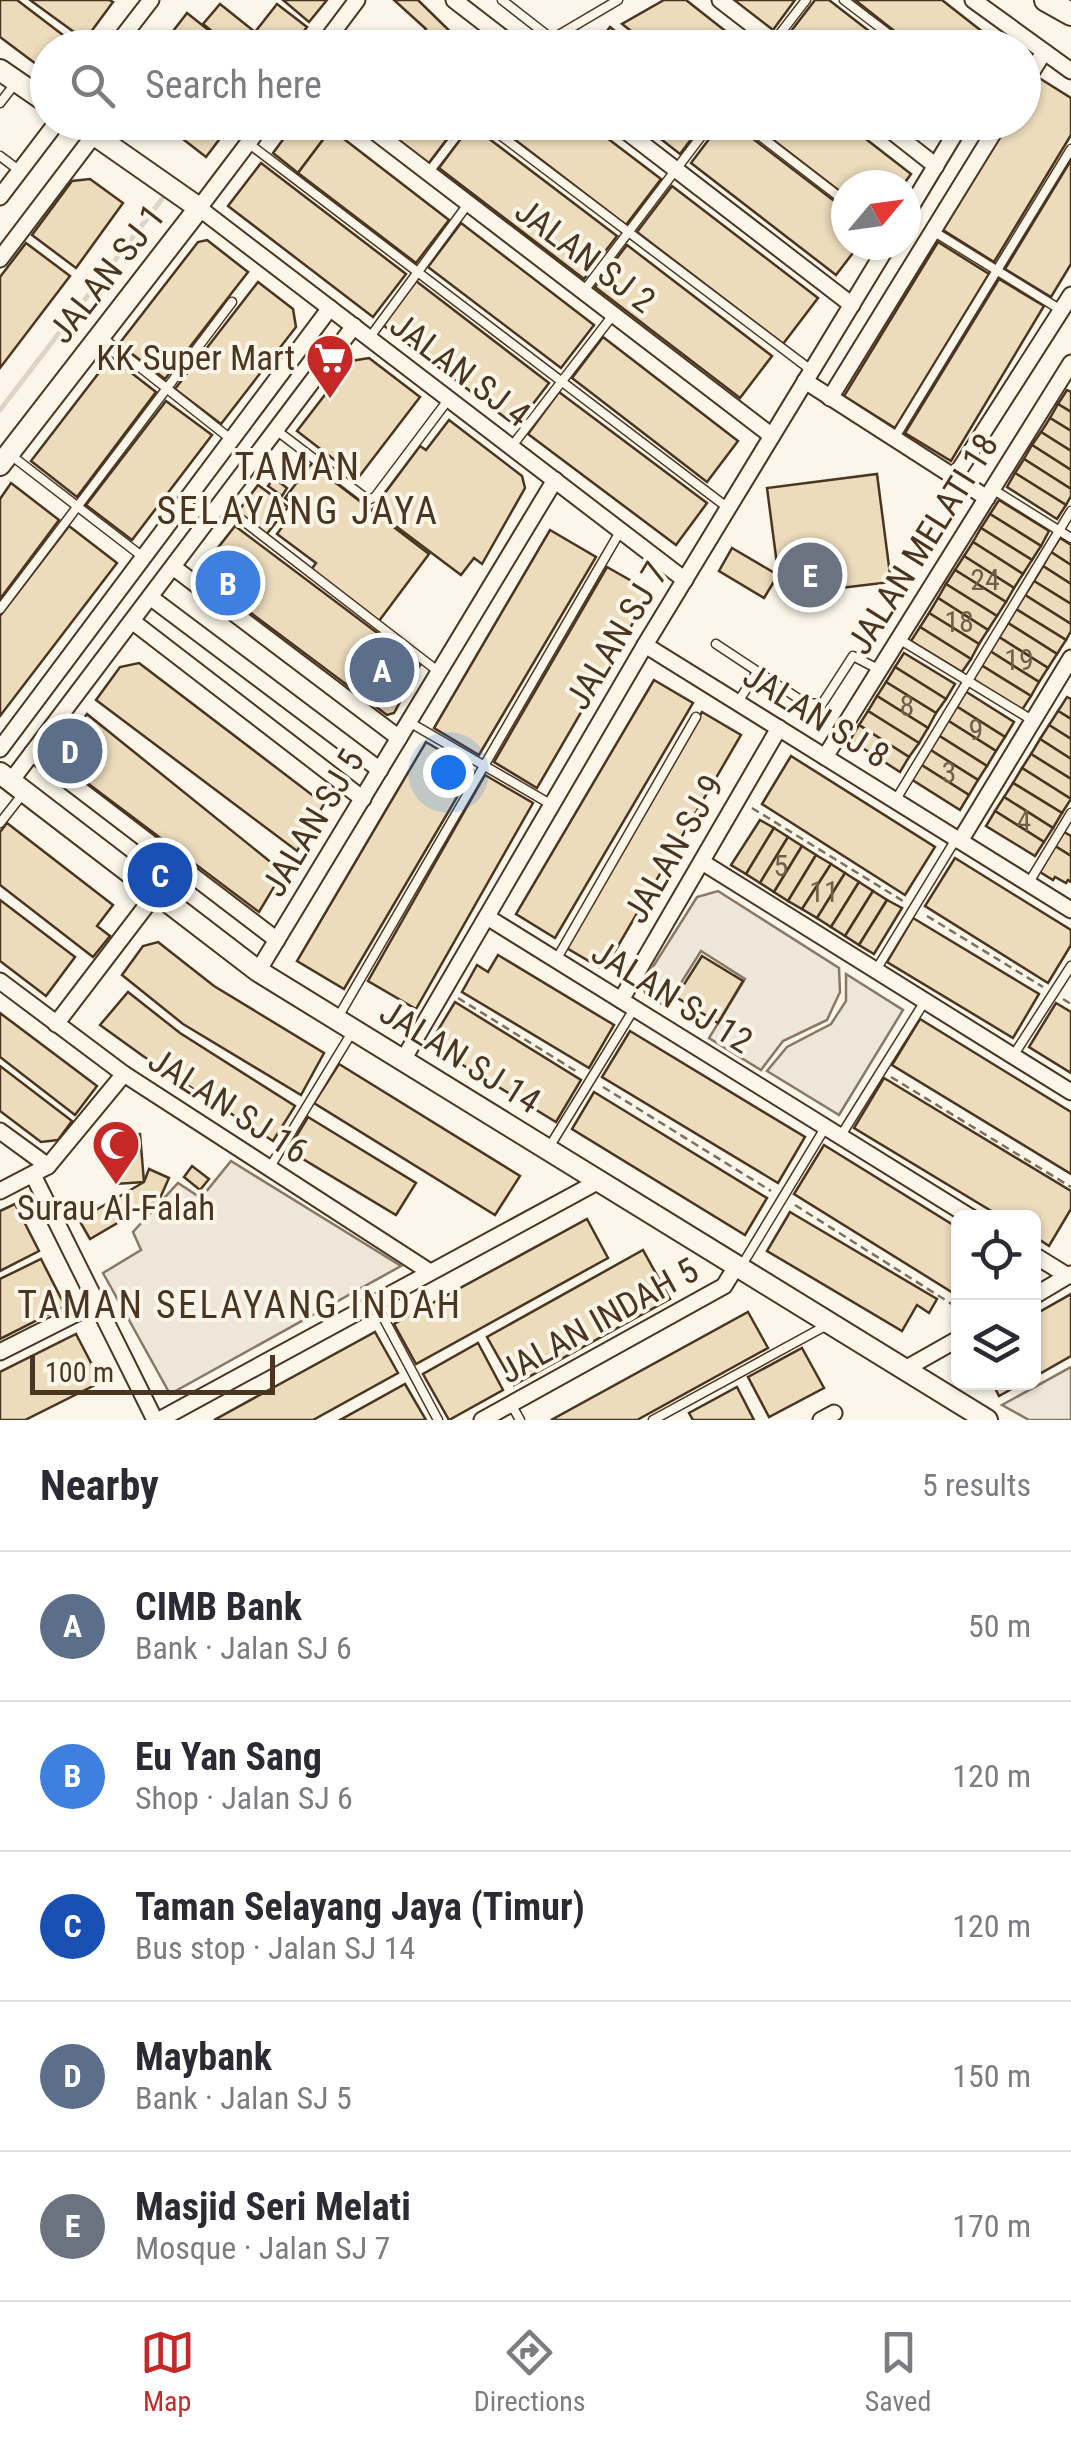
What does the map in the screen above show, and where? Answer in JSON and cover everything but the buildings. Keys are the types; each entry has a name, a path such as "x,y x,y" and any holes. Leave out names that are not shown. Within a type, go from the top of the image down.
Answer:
{"main road":[{"path":"1046,0 1071,14"}],"street":[{"path":"334,30 357,0"},
{"path":"454,0 493,30"},
{"path":"720,0 756,30"},
{"path":"973,0 1014,30"},
{"path":"127,30 149,1"},
{"path":"1041,50 1071,72"},
{"path":"1041,57 1044,52"},
{"path":"9,76 30,91"},
{"path":"0,197 44,140"},
{"path":"0,259 90,140"},
{"path":"101,140 199,208"},
{"name":"JALAN SJ 1","path":"4,459 250,140"},
{"name":"JALAN SJ 2","path":"385,140 772,436"},
{"path":"637,140 852,305"},
{"path":"903,140 936,166"},
{"path":"921,190 951,140"},
{"path":"830,398 989,140"},
{"name":"JALAN SJ 4","path":"199,208 685,580"},
{"name":"JALAN SJ 7","path":"403,1060 645,645 879,260"},
{"path":"954,478 1071,295"},
{"path":"0,749 330,308"},
{"path":"12,782 354,326"},
{"name":"JALAN MELATI 18","path":"826,758 1071,363"},
{"path":"808,376 830,398 954,478 990,494"},
{"name":"JALAN SJ 5","path":"258,971 555,480"},
{"path":"173,567 399,738"},
{"path":"150,597 380,770"},
{"path":"132,621 362,798"},
{"name":"JALAN SJ 8","path":"645,645 1071,910"},
{"path":"958,840 1069,666"},
{"name":"JALAN SJ 9","path":"628,1005 702,862 779,728"},
{"name":"JALAN SJ 5","path":"32,753 277,940"},
{"name":"JALAN SJ 14","path":"12,782 258,971 987,1420"},
{"path":"702,862 1071,1092"},
{"path":"56,1024 156,893"},
{"name":"JALAN SJ 12","path":"487,916 959,1210"},
{"name":"JALAN SJ 16","path":"0,981 124,1074 430,1272"},
{"path":"0,1191 48,1166 124,1074"},
{"path":"0,1132 48,1166"},
{"path":"33,1175 157,1420 598,1180"},
{"path":"1041,1259 1070,1275"},
{"name":"JALAN INDAH 5","path":"482,1420 724,1286 738,1266"},
{"path":"1041,1292 1070,1275"},
{"path":"0,1352 97,1302"},
{"path":"904,1370 951,1343"}],"lane":[{"path":"502,0 540,30"},
{"path":"567,30 618,0"},
{"path":"786,30 806,0"},
{"path":"844,0 883,30"},
{"path":"0,103 9,76"},
{"path":"428,173 453,140"},
{"path":"507,140 808,376"},
{"path":"583,292 698,140"},
{"path":"765,140 831,190"},
{"path":"248,143 728,508"},
{"path":"894,438 1071,149"},
{"path":"0,156 20,172"},
{"path":"369,338 468,204"},
{"path":"933,232 1061,310"},
{"path":"0,609 232,302"},
{"path":"511,447 613,315"},
{"path":"100,336 232,440"},
{"path":"276,430 368,500 449,399"},
{"path":"4,459 78,507 144,558"},
{"path":"990,494 1071,538"},
{"path":"220,504 439,672"},
{"path":"895,801 1071,511"},
{"path":"268,1169 484,766 620,530"},
{"path":"900,639 1033,721"},
{"path":"716,644 805,703 815,705 822,704 853,656 880,670"},
{"path":"738,703 757,672"},
{"path":"556,960 696,717"},
{"path":"409,722 552,805"},
{"path":"0,823 12,782"},
{"path":"1028,884 1071,813"},
{"path":"876,970 958,840"},
{"path":"1014,1056 1071,966"},
{"path":"738,1266 783,1198 882,1070 925,1001"},
{"path":"548,1150 591,1080 628,1005"},
{"path":"375,1302 438,1420"},
{"path":"653,1420 831,1324"},
{"path":"511,1404 520,1420"}],"path":[{"path":"444,990 951,1304"},
{"path":"882,1070 1071,1188"}],"shaded area":[{"path":"718,891 839,968 840,992 827,1020 783,1041 761,1070 709,1038 745,979 701,951 666,1007 645,993 644,981 697,897"},
{"path":"846,974 903,1010 839,1115 767,1071 787,1047 831,1024 846,1001"},
{"path":"231,1161 401,1266 170,1394 103,1273 141,1250 133,1232 178,1183 201,1198"},
{"path":"1071,1367 1071,1420 1029,1420 1002,1405 1029,1390 1041,1390 1041,1384"}],"waterway":[{"path":"0,410 162,199"}],"place":[{"name":"KK Super Mart","path":"330,400"},
{"name":"Masjid Seri Melati","path":"810,575"},
{"name":"Eu Yan Sang","path":"228,583"},
{"name":"CIMB Bank","path":"382,670"},
{"name":"Maybank","path":"70,751"},
{"name":"Taman Selayang Jaya (Timur)","path":"160,875"},
{"name":"Surau Al-Falah","path":"116,1186"}],"district":[{"name":"TAMAN SELAYANG JAYA","path":"298,489"},
{"name":"TAMAN SELAYANG INDAH","path":"240,1305"}]}
